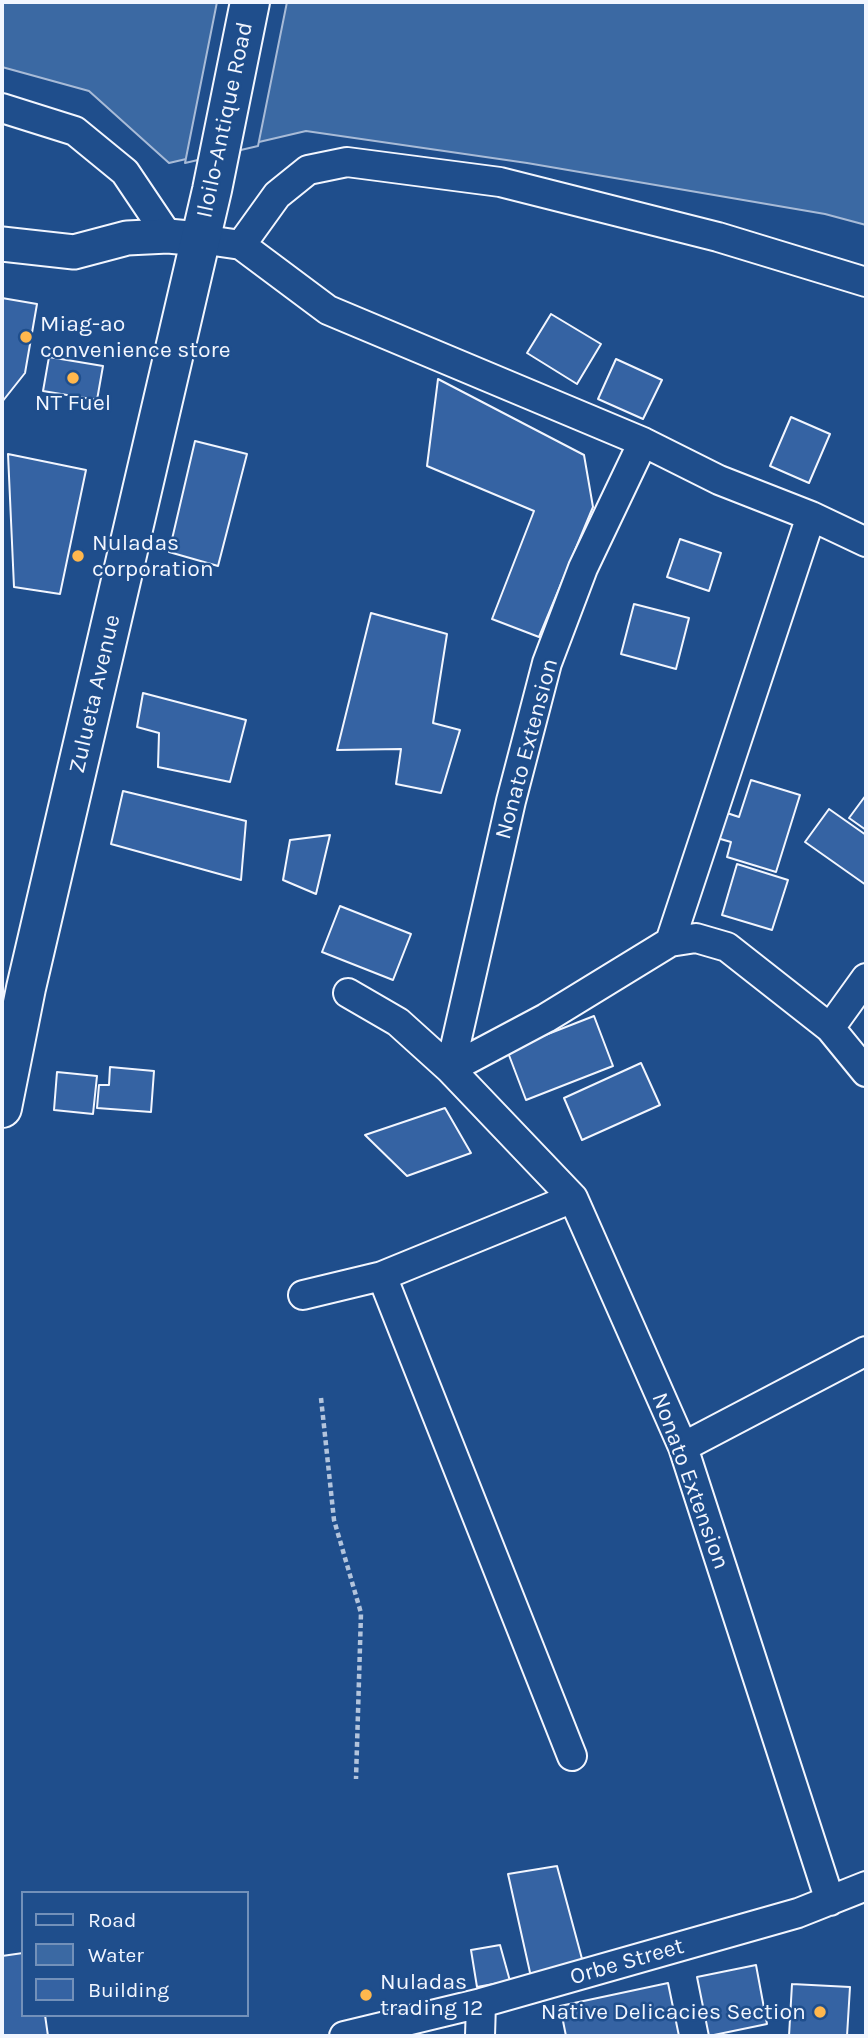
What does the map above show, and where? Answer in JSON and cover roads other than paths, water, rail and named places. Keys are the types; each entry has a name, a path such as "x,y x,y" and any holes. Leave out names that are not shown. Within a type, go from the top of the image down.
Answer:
{"main road":[{"name":"Iloilo-Antique Road","path":"184,237 212,190 250,2"},
{"name":"Zulueta Avenue","path":"2,1108 184,237"}],"street":[{"path":"2,108 75,131 125,172 184,237"},
{"path":"241,245 277,195 308,170 347,162 500,182 718,237 866,282"},
{"path":"2,244 74,252 127,239 184,237 241,245 328,310 643,442 719,480 811,516 866,542"},
{"name":"Nonato Extension","path":"450,1069 511,801 547,663 583,568 643,442"},
{"path":"670,943 811,516"},
{"path":"450,1069 546,1018 670,943 696,938 727,947 830,1028 866,1072"},
{"path":"830,1028 866,978"},
{"name":"Nonato Extension","path":"348,993 398,1022 450,1069 573,1198 683,1447 830,1901"},
{"path":"303,1295 382,1276 573,1198"},
{"path":"382,1276 572,1756"},
{"path":"683,1447 866,1351"},
{"name":"Orbe Street","path":"344,2036 481,2003 798,1913 866,1886"},
{"path":"480,2036 481,2003"}],"water":[{"path":"2,2 866,2 866,225 825,214 527,163 306,131 169,163 89,91 2,67"}],"place":[{"name":"Miag-ao convenience store","path":"26,337"},
{"name":"NT Fuel","path":"73,378"},
{"name":"Nuladas corporation","path":"78,556"},
{"name":"Nuladas trading 12","path":"366,1995"},
{"name":"Native Delicacies Section","path":"820,2012"}]}
